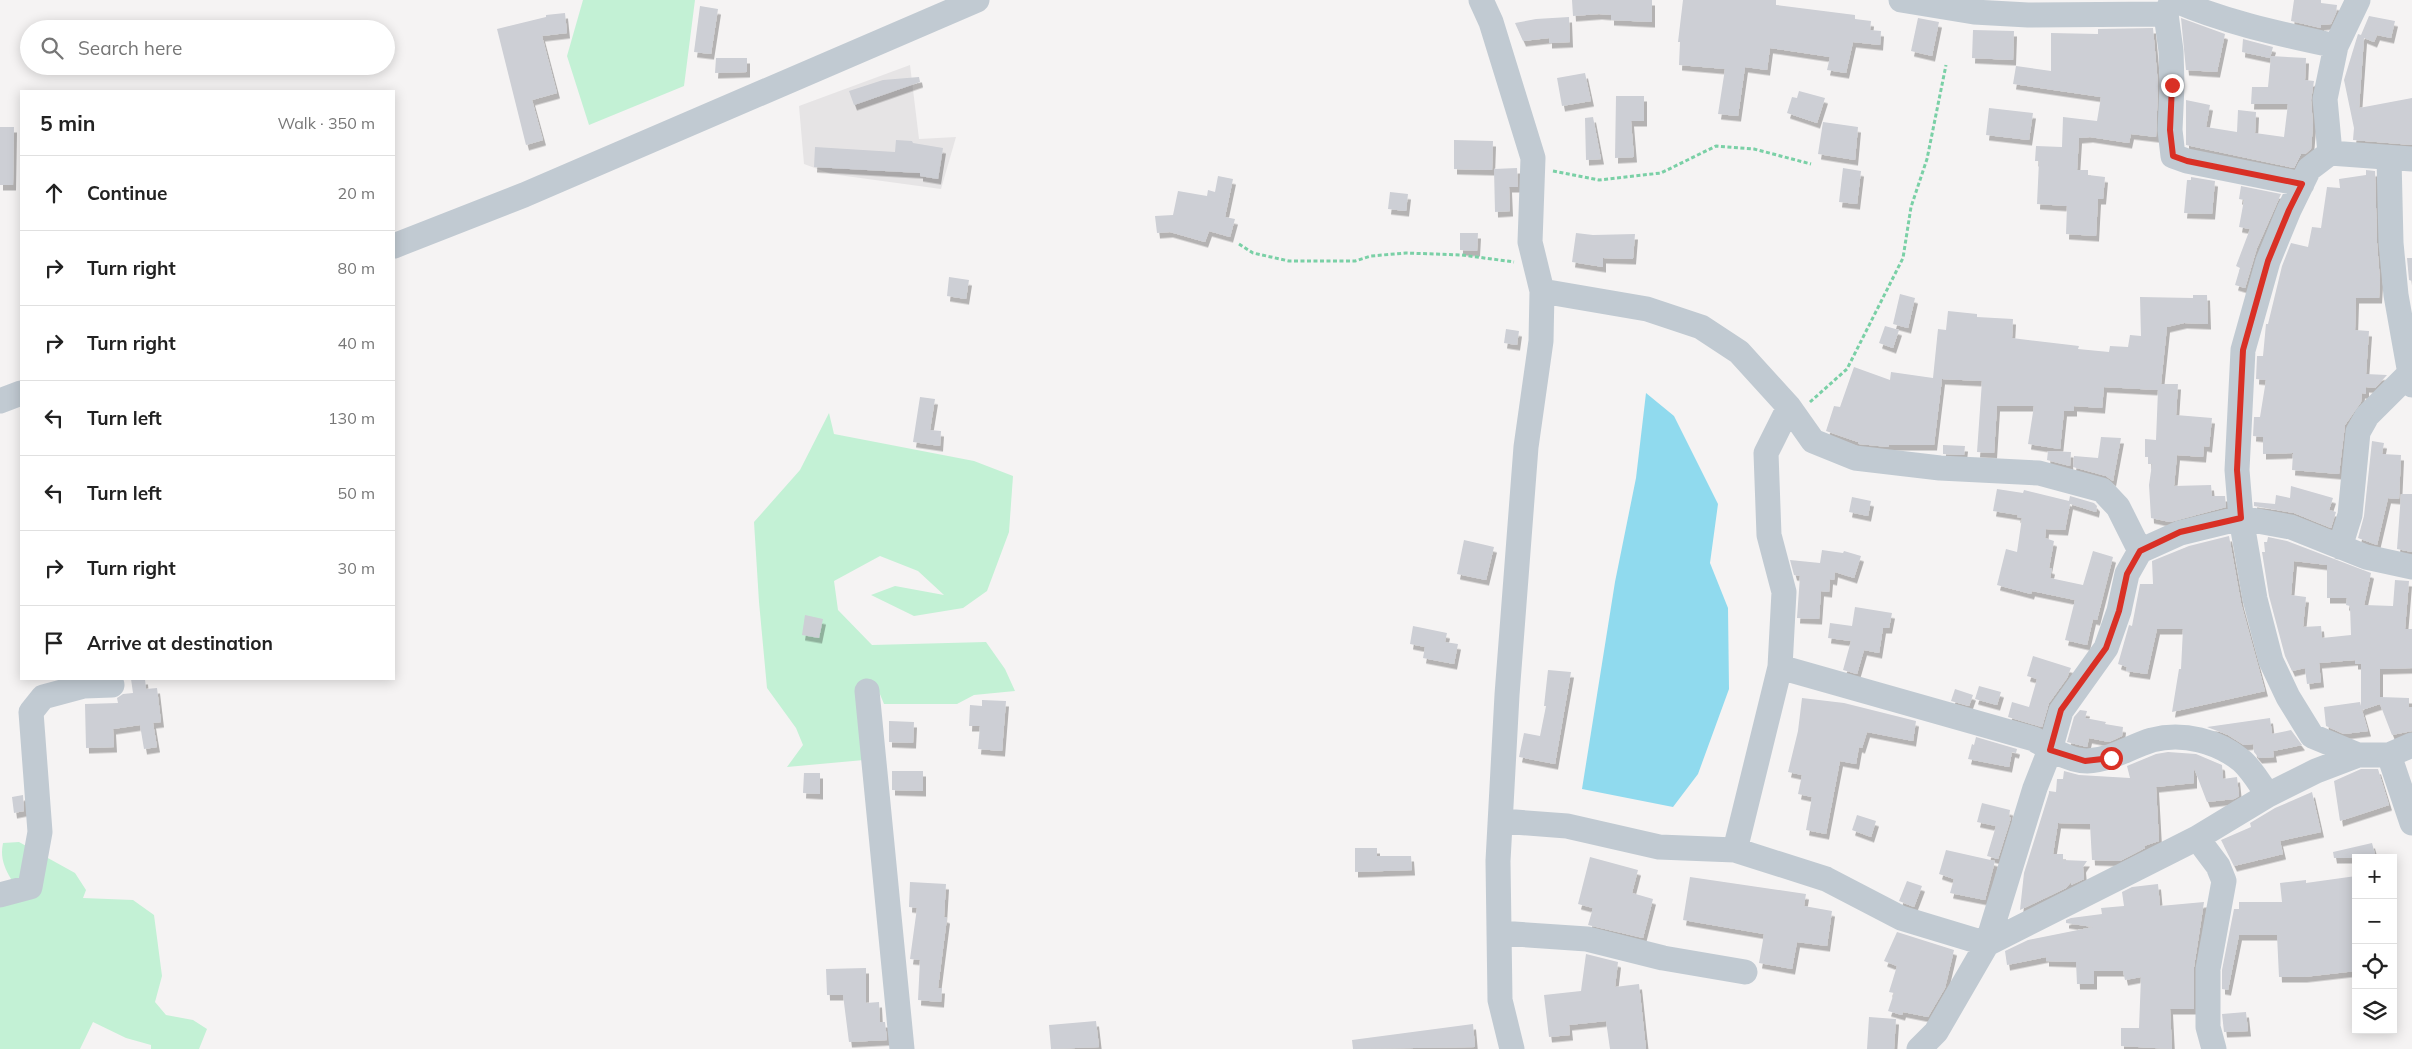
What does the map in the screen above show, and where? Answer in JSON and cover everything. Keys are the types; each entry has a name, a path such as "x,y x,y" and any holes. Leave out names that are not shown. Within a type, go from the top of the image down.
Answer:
{"street":[{"path":"395,246 524,195 977,0"},
{"path":"1481,0 1491,22 1533,158 1530,242 1542,291 1541,341 1526,448 1511,635 1502,821 1498,861 1500,1000 1512,1049"},
{"path":"1901,0 1974,6 2028,15 2171,5 2199,11 2254,28 2336,46"},
{"path":"2330,153 2325,99 2336,46 2358,0"},
{"path":"2171,5 2172,85 2170,130 2173,156 2187,161 2302,184"},
{"path":"2340,547 2350,515 2358,432 2366,416 2410,379 2396,295 2391,243 2400,159 2330,153 2309,169 2289,210 2268,261 2243,350 2237,470 2241,518 2259,617 2271,661 2288,697 2312,736 2358,756"},
{"path":"1542,291 1647,308 1701,327 1739,352 1792,412 1813,441 1855,458 1940,468 2039,473 2102,490 2118,507 2140,551"},
{"path":"0,401 20,393"},
{"path":"1735,850 1780,667 1784,592 1769,535 1766,453 1792,412"},
{"path":"1919,1049 1936,1032 1987,944 2035,788 2050,750 2061,710 2106,648 2119,611 2127,574 2140,551 2180,532 2241,518 2292,527 2366,557 2412,567"},
{"path":"1780,667 2034,740 2050,750 2085,761 2111,758 2152,740 2175,737 2213,742 2243,762 2268,795"},
{"path":"0,895 30,887 40,832 30,712 43,697 84,686 112,685"},
{"path":"868,691 902,1049"},
{"path":"1502,821 1567,826 1659,847 1735,850 1826,879 1901,918 1987,944 2197,838 2268,795 2316,771 2358,756 2390,755 2412,745"},
{"path":"2390,755 2412,823"},
{"path":"2197,838 2218,866 2224,881 2208,970 2208,1027 2214,1049"},
{"path":"1499,934 1588,939 1664,958 1745,972"}],"path":[{"path":"1792,412 1847,369 1903,258 1911,207 1927,160 1946,66"},
{"path":"1533,166 1599,180 1661,173 1716,146 1754,149 1811,164"},
{"path":"1239,244 1253,253 1289,261 1355,261 1371,256 1406,253 1462,255 1513,262 1535,261"}],"shaded area":[{"path":"910,65 919,139 956,137 941,189 831,174 804,164 799,106"}],"green space":[{"path":"583,0 695,0 684,86 589,125 567,56"},
{"path":"829,413 834,434 974,461 1013,476 1009,532 987,591 963,608 914,616 871,595 895,586 944,595 918,571 880,556 834,581 838,610 872,645 986,642 1005,669 1015,691 974,695 957,704 884,704 877,687 864,760 787,767 803,745 796,728 767,688 754,522 800,470"},
{"path":"19,842 75,873 86,890 83,898 133,900 154,915 162,976 155,1002 166,1015 193,1020 207,1029 199,1049 151,1049 151,1045 126,1038 93,1022 80,1049 0,1049 0,906 11,879 3,862 2,848 3,843"}],"water":[{"path":"1646,393 1674,416 1718,504 1710,563 1728,608 1729,689 1698,774 1673,807 1582,789 1615,582 1636,478"}],"building":[{"path":"1572,0 1652,0 1652,22 1611,20 1611,15 1599,14 1573,16"},
{"path":"1683,0 1776,0 1776,5 1855,15 1855,19 1871,21 1870,30 1881,31 1880,45 1853,42 1846,73 1827,70 1830,57 1770,48 1767,70 1745,67 1738,116 1718,114 1725,69 1679,65 1680,42 1678,42"},
{"path":"2294,0 2321,0 2321,3 2337,5 2331,24 2321,25 2321,28 2291,21"},
{"path":"700,6 718,9 711,54 694,52"},
{"path":"565,13 567,33 542,36 557,93 532,100 543,140 526,145 497,29 546,17 546,15"},
{"path":"2369,16 2395,21 2391,38 2377,35 2374,42 2364,38 2359,108 2412,98 2412,145 2353,140 2354,128 2344,80 2358,34 2361,35"},
{"path":"1569,17 1570,42 1549,43 1549,38 1523,41 1515,23 1536,19"},
{"path":"1918,18 1939,22 1932,56 1911,51"},
{"path":"2181,18 2225,34 2217,72 2186,70"},
{"path":"2153,28 2158,85 2156,137 2131,134 2129,143 2090,137 2079,138 2077,170 2088,170 2088,175 2105,177 2103,199 2098,199 2096,236 2066,234 2067,206 2037,204 2039,161 2035,161 2036,146 2062,147 2063,117 2097,121 2101,97 2013,84 2016,66 2051,71 2051,33 2098,34 2098,29"},
{"path":"1973,30 2014,31 2013,60 1972,58"},
{"path":"2243,39 2273,47 2270,58 2242,52"},
{"path":"2271,56 2306,58 2305,80 2314,81 2311,100 2313,125 2311,149 2305,154 2301,154 2294,168 2186,145 2186,100 2210,105 2206,127 2237,132 2238,110 2256,112 2255,133 2284,137 2288,104 2251,104 2252,87 2268,87"},
{"path":"716,58 747,58 747,72 715,73"},
{"path":"1585,73 1591,101 1562,106 1557,78"},
{"path":"919,77 920,82 854,105 849,91 883,80"},
{"path":"1799,91 1825,98 1817,123 1787,113 1792,97 1797,98"},
{"path":"1616,96 1644,96 1644,121 1631,121 1634,157 1615,158"},
{"path":"1989,108 2033,113 2029,140 1986,135"},
{"path":"1593,117 1601,159 1586,160 1585,118"},
{"path":"1823,122 1858,127 1855,160 1818,154"},
{"path":"0,127 14,127 13,185 0,185"},
{"path":"896,140 912,141 913,143 943,148 938,179 920,176 920,173 814,167 815,147 895,152"},
{"path":"1454,140 1493,141 1492,170 1454,169"},
{"path":"1517,168 1518,187 1509,187 1510,211 1495,212 1494,169"},
{"path":"1843,168 1861,171 1857,204 1839,202"},
{"path":"2366,170 2375,171 2380,281 2379,298 2356,298 2355,330 2369,331 2366,374 2387,375 2375,388 2366,387 2366,394 2362,393 2361,402 2345,425 2339,474 2292,470 2293,453 2263,454 2263,437 2253,436 2254,417 2260,417 2266,380 2256,379 2257,356 2263,356 2266,324 2268,324 2282,266 2291,243 2308,247 2312,227 2321,228 2327,187 2340,188 2339,179 2366,175"},
{"path":"1218,176 1233,179 1225,217 1235,219 1230,237 1209,231 1205,242 1170,232 1157,233 1155,216 1173,215 1178,191 1207,196 1208,190 1215,192"},
{"path":"2191,177 2215,181 2212,214 2184,213 2187,180 2191,180"},
{"path":"2241,186 2281,194 2257,248 2245,288 2235,285 2240,268 2236,266 2250,229 2239,227 2244,200 2239,199"},
{"path":"1390,192 1408,194 1406,211 1388,209"},
{"path":"1460,233 1478,233 1477,251 1460,250"},
{"path":"1576,233 1593,235 1635,234 1633,259 1603,258 1603,267 1572,262"},
{"path":"2407,258 2412,258 2412,281 2409,280"},
{"path":"949,277 969,280 966,299 947,296"},
{"path":"1900,294 1915,298 1908,328 1893,324"},
{"path":"2193,295 2207,295 2208,324 2184,323 2167,327 2161,384 2178,384 2176,415 2212,418 2209,447 2204,446 2203,457 2177,455 2174,486 2211,485 2212,496 2225,496 2226,507 2170,522 2151,518 2149,485 2152,464 2148,464 2148,457 2145,457 2145,439 2156,440 2158,390 2104,387 2102,408 2074,406 2074,411 2064,411 2060,449 2028,444 2034,406 1997,406 1994,453 1977,452 1982,381 1942,379 1934,445 1889,445 1888,447 1859,444 1826,431 1834,406 1840,407 1854,367 1890,380 1891,372 1933,378 1938,329 1946,330 1948,311 1977,314 1977,317 2013,319 2012,338 2079,346 2078,349 2109,352 2110,346 2128,347 2130,335 2141,336 2140,297 2193,298"},
{"path":"1885,326 1899,330 1893,348 1879,343"},
{"path":"1506,329 1519,331 1517,345 1504,343"},
{"path":"920,397 935,399 930,430 941,431 940,446 913,442"},
{"path":"2101,437 2121,438 2113,481 2106,476 2073,467 2074,456 2098,458"},
{"path":"2372,441 2384,443 2382,454 2401,455 2399,499 2388,498 2377,545 2358,538 2364,516"},
{"path":"1943,445 1965,446 1964,455 1943,454"},
{"path":"2048,451 2071,452 2070,466 2047,460"},
{"path":"2291,486 2333,498 2329,510 2336,512 2331,528 2294,513 2254,506 2254,502 2275,504 2276,495 2290,498"},
{"path":"1997,489 2023,493 2024,490 2069,501 2070,496 2094,503 2097,506 2096,512 2070,504 2065,530 2046,529 2045,538 2054,541 2049,568 2052,569 2050,578 2083,585 2093,551 2113,557 2097,620 2093,619 2087,645 2065,640 2075,600 2032,591 2031,594 1997,585 2006,549 2017,552 2022,518 2017,517 2018,515 1993,511"},
{"path":"2401,494 2412,494 2412,552 2397,549"},
{"path":"1852,497 1871,501 1868,516 1849,512"},
{"path":"2229,536 2241,603 2265,691 2172,712 2179,669 2181,669 2183,629 2157,629 2147,674 2126,671 2127,667 2118,664 2129,625 2132,626 2140,584 2153,584 2152,561 2189,546"},
{"path":"2268,537 2287,541 2371,573 2364,605 2393,606 2395,580 2409,581 2405,629 2412,629 2412,668 2380,669 2380,697 2409,698 2409,707 2412,707 2412,731 2392,735 2380,704 2362,710 2368,731 2344,734 2326,726 2324,707 2360,702 2361,706 2361,664 2355,664 2355,660 2319,663 2321,682 2307,684 2305,668 2292,671 2285,656 2269,596 2262,552 2265,552 2264,542 2267,542","holes":["2294,561 2327,565 2327,598 2347,598 2346,605 2350,606 2351,635 2322,638 2321,626 2303,627 2306,597 2291,595"]},
{"path":"1464,540 1494,547 1486,580 1457,574"},
{"path":"1822,550 1843,553 1844,551 1861,556 1854,578 1835,572 1834,580 1830,579 1829,592 1821,591 1819,619 1797,618 1800,576 1794,575 1790,560 1820,563"},
{"path":"1855,607 1892,613 1889,628 1883,628 1879,653 1864,650 1857,674 1843,670 1851,641 1828,638 1830,623 1852,626"},
{"path":"805,615 823,619 819,638 802,635"},
{"path":"1413,626 1447,633 1445,642 1458,644 1454,664 1423,658 1425,647 1410,644"},
{"path":"2033,656 2071,668 2067,678 2049,703 2042,727 2008,717 2012,702 2029,707 2037,679 2027,676"},
{"path":"1548,670 1571,672 1555,764 1519,757 1524,733 1540,736 1546,706 1544,706"},
{"path":"131,680 145,680 146,689 157,688 161,722 153,723 157,747 144,749 140,725 113,729 114,747 86,748 85,704 118,703 117,698 123,694 133,693"},
{"path":"1979,686 2001,692 1997,705 1975,699"},
{"path":"1955,689 1973,695 1969,706 1951,701"},
{"path":"1802,698 1844,703 1916,721 1913,741 1867,732 1862,748 1859,747 1856,764 1840,761 1826,834 1806,830 1812,797 1798,794 1802,775 1788,772 1798,731"},
{"path":"982,700 1006,701 1002,751 978,749 980,726 969,726 970,705 982,706"},
{"path":"2080,710 2087,711 2085,718 2123,727 2122,736 2109,742 2089,738 2087,747 2067,742 2074,717"},
{"path":"2270,718 2272,734 2291,730 2302,745 2273,751 2274,757 2259,758 2254,752 2253,744 2244,745 2228,735 2207,727"},
{"path":"889,721 914,722 913,743 889,742"},
{"path":"1976,737 2017,749 2016,753 2012,752 2009,767 1968,759"},
{"path":"2168,752 2196,754 2222,765 2223,779 2237,777 2239,796 2234,799 2207,802 2194,768 2194,783 2156,787 2159,841 2144,846 2145,848 2120,861 2092,860 2090,824 2058,823 2053,854 2063,854 2063,860 2087,861 2083,867 2084,879 2071,885 2071,882 2066,888 2020,910 2024,873 2049,791 2056,792 2057,779 2063,779 2064,771 2079,775 2130,778 2127,766 2156,754"},
{"path":"2361,769 2378,769 2389,805 2340,821 2334,781"},
{"path":"892,771 923,771 923,791 892,790"},
{"path":"804,773 820,773 820,794 803,793"},
{"path":"2312,792 2321,832 2280,841 2283,854 2234,866 2221,840 2251,827 2250,823 2275,808"},
{"path":"23,795 24,811 14,813 12,797"},
{"path":"1982,803 2010,810 2009,817 2011,818 1998,859 1987,856 1996,826 1977,822"},
{"path":"1857,815 1876,821 1871,837 1852,830"},
{"path":"2372,843 2375,854 2352,854 2352,858 2334,858 2333,852"},
{"path":"1355,848 1377,848 1377,856 1411,856 1412,870 1355,872"},
{"path":"1946,850 1995,861 1985,900 1950,893 1954,879 1939,874"},
{"path":"1590,857 1638,870 1632,893 1653,899 1643,938 1588,925 1593,908 1578,904"},
{"path":"1690,877 1806,894 1804,906 1832,911 1827,946 1797,942 1792,969 1759,963 1764,934 1683,920"},
{"path":"2352,877 2352,971 2304,977 2279,977 2277,935 2239,935 2228,990 2222,989 2222,970 2234,909 2239,909 2239,902 2282,902 2280,883 2306,880 2306,883"},
{"path":"1907,881 1922,886 1914,907 1899,901"},
{"path":"910,882 946,884 944,917 947,918 938,988 942,988 941,1002 918,1000 920,960 910,959 917,908 909,907"},
{"path":"2158,884 2160,906 2204,902 2194,967 2194,1009 2170,1009 2172,1049 2121,1046 2121,1028 2139,1028 2141,977 2125,980 2123,971 2094,971 2094,984 2077,984 2076,962 2046,961 2046,957 2007,965 2005,951 2028,940 2093,927 2066,923 2066,920 2102,914 2101,908 2124,906 2122,892 2132,887"},
{"path":"1897,932 1954,950 1945,988 1928,1017 1903,1012 1902,1015 1888,1011 1894,993 1889,992 1897,966 1884,961"},
{"path":"1586,954 1618,962 1615,987 1639,984 1646,1049 1610,1049 1606,1021 1569,1025 1570,1035 1549,1037 1544,995 1581,991"},
{"path":"866,968 866,1003 879,1002 880,1022 885,1022 887,1040 849,1042 843,995 827,995 826,969"},
{"path":"2246,1012 2248,1031 2224,1032 2222,1014"},
{"path":"1869,1017 1896,1019 1894,1049 1867,1049"},
{"path":"1096,1021 1099,1047 1051,1049 1049,1025"},
{"path":"1473,1024 1475,1047 1353,1049 1352,1040"}],"route":[{"path":"2111,758 2085,761 2050,750 2061,710 2106,648 2119,611 2127,574 2140,551 2180,532 2241,518 2237,470 2243,350 2268,261 2302,184 2187,161 2173,156 2170,130 2172,85"}]}
